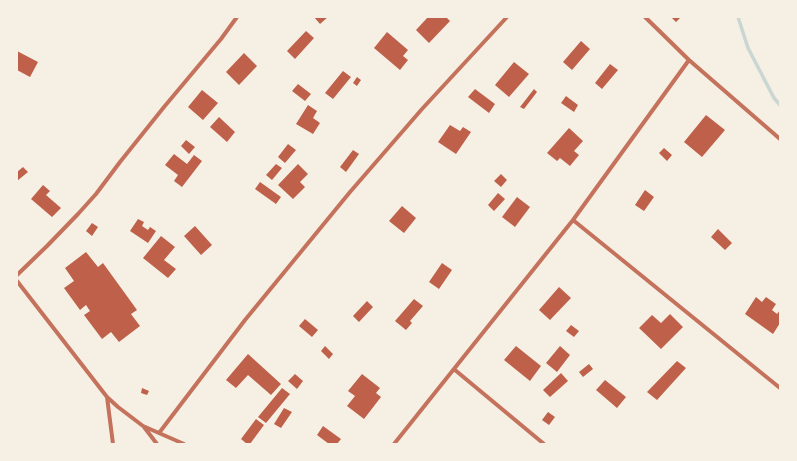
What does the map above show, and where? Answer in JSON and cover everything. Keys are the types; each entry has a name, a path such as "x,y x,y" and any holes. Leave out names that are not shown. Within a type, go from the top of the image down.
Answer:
{"street":[{"path":"17,275 47,246 96,194 144,131 221,39 237,17"},
{"path":"159,433 245,320 350,192 422,109 507,17"},
{"path":"645,17 689,60 780,139"},
{"path":"394,444 455,370 573,220 689,60"},
{"path":"573,220 780,388"},
{"path":"17,281 107,397 143,426 184,444"},
{"path":"455,370 544,444"},
{"path":"107,397 113,444"},
{"path":"143,426 157,444"}],"building":[{"path":"314,17 328,17 320,24"},
{"path":"428,17 446,17 450,21 429,43 416,30"},
{"path":"671,17 681,17 676,22"},
{"path":"306,31 314,38 295,59 287,51"},
{"path":"387,32 408,50 403,56 408,60 400,70 374,48"},
{"path":"581,41 590,49 572,70 563,62"},
{"path":"17,51 38,62 30,77 17,70"},
{"path":"244,53 257,66 239,85 226,72"},
{"path":"514,62 529,74 509,97 495,85"},
{"path":"610,64 618,70 602,89 595,83"},
{"path":"343,71 351,77 333,99 325,93"},
{"path":"357,77 361,80 357,86 353,83"},
{"path":"298,84 311,94 305,101 292,91"},
{"path":"475,89 495,104 489,113 468,97"},
{"path":"534,89 537,92 524,109 520,107"},
{"path":"202,90 218,103 203,120 188,107"},
{"path":"566,96 578,105 574,112 561,103"},
{"path":"308,105 317,111 313,118 320,123 313,134 296,124"},
{"path":"706,115 725,130 702,157 684,142"},
{"path":"219,117 235,132 227,142 210,127"},
{"path":"450,125 460,131 463,127 471,132 456,154 438,142"},
{"path":"569,128 583,141 574,151 579,155 570,166 560,158 557,161 547,153"},
{"path":"186,140 195,147 189,154 181,146"},
{"path":"288,144 296,150 285,163 278,157"},
{"path":"664,148 672,155 667,161 659,153"},
{"path":"353,150 359,154 346,172 340,167"},
{"path":"174,154 187,164 194,155 202,161 182,187 174,181 178,175 165,165"},
{"path":"276,164 282,168 272,180 266,175"},
{"path":"298,164 308,174 300,182 305,187 293,199 278,185"},
{"path":"23,167 28,172 17,181 17,172"},
{"path":"501,174 507,180 501,187 494,181"},
{"path":"260,182 281,197 276,204 255,189"},
{"path":"43,185 50,191 46,195 61,208 52,217 31,199"},
{"path":"645,190 654,197 644,211 635,205"},
{"path":"498,193 505,199 494,211 488,205"},
{"path":"517,197 530,207 515,227 502,217"},
{"path":"402,206 416,218 404,233 389,221"},
{"path":"138,219 144,222 142,226 148,230 150,227 156,231 148,243 130,231"},
{"path":"92,223 98,227 92,236 86,231"},
{"path":"195,226 212,245 201,255 184,236"},
{"path":"718,229 732,243 725,250 711,237"},
{"path":"161,236 175,247 164,260 176,269 168,278 143,258"},
{"path":"86,252 98,267 103,263 137,310 131,314 140,326 119,342 111,332 102,339 84,315 90,311 86,305 80,310 64,288 74,281 65,268"},
{"path":"442,263 452,270 439,289 429,282"},
{"path":"559,287 571,298 550,320 539,310"},
{"path":"756,297 762,302 766,297 776,304 772,310 777,314 780,310 780,323 773,334 745,314"},
{"path":"414,299 423,306 410,321 412,323 406,330 395,321"},
{"path":"367,301 373,307 359,322 353,316"},
{"path":"670,314 683,327 661,349 639,328 652,315 661,323"},
{"path":"305,319 318,330 312,337 299,326"},
{"path":"571,325 579,331 574,337 566,331"},
{"path":"325,346 333,354 329,359 321,351"},
{"path":"516,346 541,366 530,381 504,360"},
{"path":"560,346 570,355 557,372 546,363"},
{"path":"248,354 281,384 271,395 248,375 236,388 226,380"},
{"path":"677,361 686,368 657,400 647,392"},
{"path":"589,364 593,369 583,377 579,372"},
{"path":"561,373 568,381 550,397 543,390"},
{"path":"295,374 303,381 297,389 288,381"},
{"path":"362,374 380,388 376,393 381,397 364,419 347,406 355,396 348,391"},
{"path":"605,380 626,397 617,408 596,390"},
{"path":"142,388 149,391 147,395 141,393"},
{"path":"282,388 290,394 266,423 258,417"},
{"path":"284,408 292,412 281,428 274,424"},
{"path":"548,412 555,417 549,425 542,420"},
{"path":"256,419 264,425 250,444 247,444 241,439"},
{"path":"323,426 341,439 337,444 329,444 317,435"}],"waterway":[{"path":"738,17 748,48 774,98 780,105"}]}
